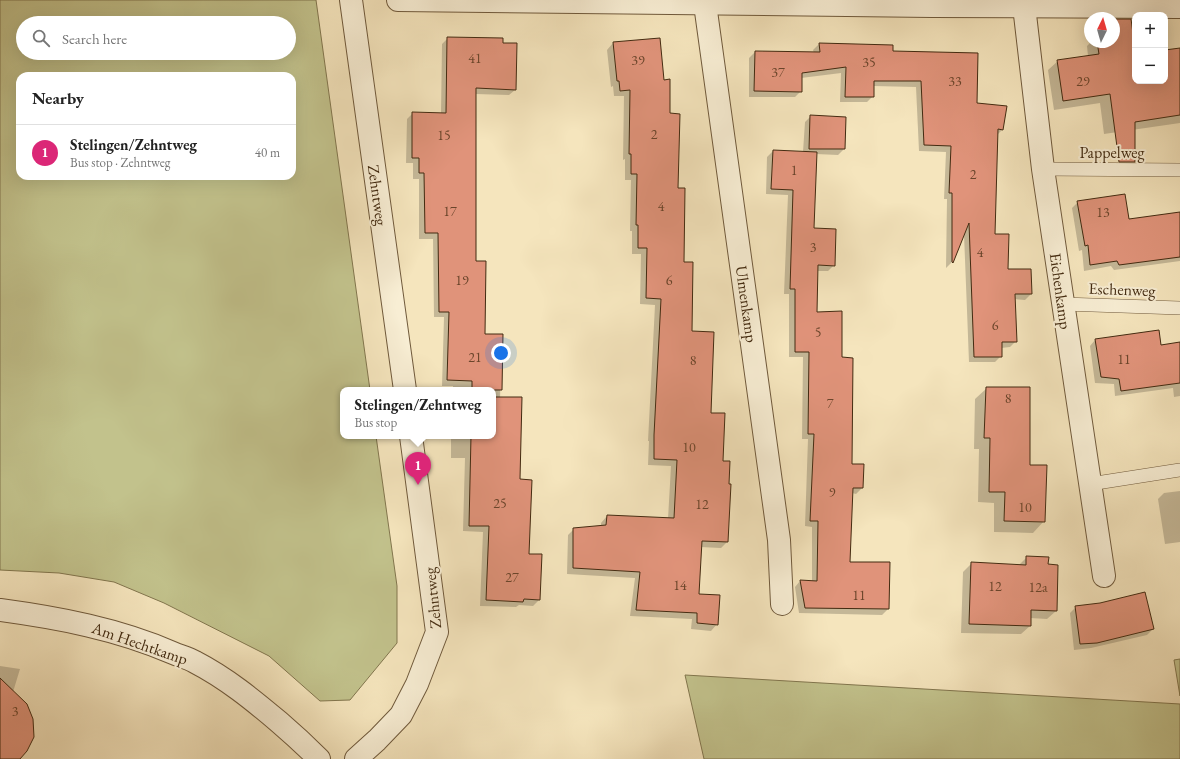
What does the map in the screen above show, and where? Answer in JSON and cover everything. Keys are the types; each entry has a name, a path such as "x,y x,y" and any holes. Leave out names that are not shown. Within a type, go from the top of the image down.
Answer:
{"street":[{"name":"Zehntweg","path":"351,0 404,387"},
{"path":"398,0 705,4 1180,7"},
{"name":"Ulmenkamp","path":"705,4 779,540 782,604"},
{"name":"Eichenkamp","path":"1024,6 1043,169 1104,576"},
{"name":"Zehntweg","path":"356,759 401,715 417,684 437,632 411,439"},
{"name":"Am Hechtkamp","path":"0,610 32,614 87,625 154,644 195,662 258,704 307,746 319,759"}],"lane":[{"name":"Pappelweg","path":"1043,169 1180,170"},
{"name":"Eschenweg","path":"1063,304 1180,308"},
{"path":"1090,484 1180,470"}],"green space":[{"path":"0,0 316,0 370,387 340,387 340,439 376,439 397,586 397,643 350,700 320,701 269,656 164,603 114,582 59,573 0,570"},
{"path":"1180,659 1180,696 1174,660"},
{"path":"685,675 1180,704 1180,759 704,759"}],"building":[{"path":"1120,19 1131,19 1132,84 1168,84 1168,50 1180,48 1180,115 1135,122 1135,162 1119,162 1110,94 1063,101 1057,60 1099,54 1098,48 1120,48"},
{"path":"447,37 503,38 503,43 517,43 516,90 476,88 476,261 486,261 485,334 503,334 502,390 496,390 496,387 472,387 472,381 447,380 449,312 439,312 438,233 425,233 424,173 419,173 419,158 412,158 412,112 446,113"},
{"path":"660,38 664,80 670,79 670,113 680,114 678,188 685,188 684,262 693,262 692,331 714,332 711,413 725,413 723,461 730,461 729,484 731,484 728,542 702,541 699,594 720,595 718,625 697,623 697,613 636,610 640,572 573,568 573,528 606,525 607,515 674,518 677,460 654,459 661,299 646,298 647,248 638,248 638,225 636,225 637,174 631,174 631,154 629,154 630,90 620,91 619,81 617,81 613,42"},
{"path":"819,43 893,45 893,51 978,53 977,103 1007,106 1003,130 998,129 995,234 1009,234 1008,269 1031,269 1032,294 1015,294 1017,342 1002,342 1002,357 974,357 969,223 953,263 952,193 949,193 951,146 924,145 921,81 874,81 874,97 845,97 846,67 802,73 802,92 754,91 755,51 820,52"},
{"path":"810,115 846,117 845,149 809,149"},
{"path":"773,150 817,152 814,228 836,229 835,266 818,265 817,312 842,311 842,357 853,358 852,464 864,464 863,488 853,488 850,562 890,562 889,609 805,608 800,580 817,581 818,521 810,521 814,434 808,434 809,352 795,352 795,289 790,289 793,190 771,189"},
{"path":"1125,194 1129,219 1180,212 1180,257 1119,265 1117,261 1090,265 1088,245 1085,246 1077,201"},
{"path":"1159,330 1161,345 1180,342 1180,383 1121,391 1119,379 1101,377 1095,339"},
{"path":"986,387 1030,387 1030,465 1047,465 1045,522 1004,521 1005,492 989,492 990,438 984,438"},
{"path":"496,397 522,397 520,479 532,480 529,554 542,554 540,600 524,599 523,602 486,600 489,526 469,526 471,439 496,439"},
{"path":"1026,556 1049,557 1048,564 1058,565 1057,611 1031,610 1031,626 969,624 971,562 1026,565"},
{"path":"1145,592 1154,629 1097,643 1080,644 1075,606 1100,603"},
{"path":"0,678 27,704 33,719 34,737 27,751 20,759 0,759"}],"place":[{"name":"Stelingen/Zehntweg","path":"418,485"}]}
